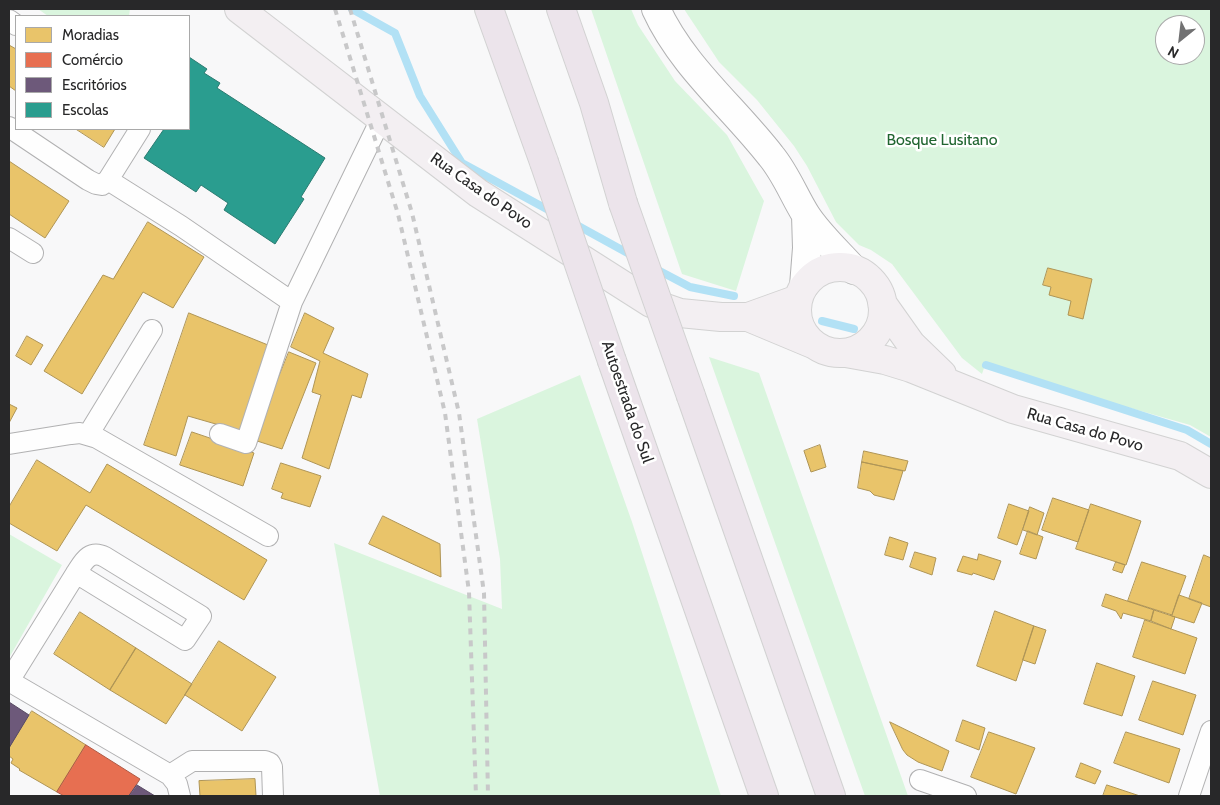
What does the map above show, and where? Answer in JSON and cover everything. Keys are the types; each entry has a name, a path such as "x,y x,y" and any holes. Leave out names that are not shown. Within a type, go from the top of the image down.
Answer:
{"highway":[{"name":"Autoestrada do Sul","path":"489,9 764,796"},
{"path":"561,9 594,103 623,202 831,796"}],"main road":[{"name":"Rua Casa do Povo","path":"239,9 478,193 651,303 680,313 721,317 748,317 815,345"},
{"path":"840,267 854,270 867,277 877,289 882,303 882,317 879,330 870,341 859,349 846,353 830,352 815,345 799,325 796,312 801,292 814,276 826,269 840,267"},
{"name":"Rua Casa do Povo","path":"748,317 801,292"},
{"name":"Rua Casa do Povo","path":"882,303 924,359 958,388"},
{"name":"Rua Casa do Povo","path":"846,353 885,360 911,368 1013,409 1180,456 1211,474"}],"street":[{"path":"656,9 687,58 774,159 796,194 806,215 854,270"},
{"path":"220,434 246,443 292,302 381,118"},
{"path":"9,127 96,184 102,185 108,180 139,130"},
{"path":"108,180 292,302"},
{"path":"801,292 807,248 806,215"},
{"path":"9,238 33,253"},
{"path":"88,435 152,330"},
{"path":"9,444 71,434 88,435 98,438 268,536"},
{"path":"76,573 185,640 201,616 101,555 92,554 86,558 76,573 9,681 170,775 177,784 180,796"},
{"path":"1188,796 1211,731"},
{"path":"170,775 192,761 265,760 272,767 273,796"},
{"path":"920,780 966,796"}],"green space":[{"path":"38,9 130,9 129,15 47,15"},
{"path":"591,9 631,9 638,25 675,81 727,135 764,201 736,291 682,274"},
{"name":"Bosque Lusitano","path":"684,9 1211,9 1211,437 1190,425 1074,392 986,362 982,374 962,358 892,264 871,250 859,245 836,222 807,166 794,146 757,100 719,62"},
{"path":"709,357 759,373 908,796 865,796"},
{"path":"580,375 632,522 721,796 380,796 334,543 502,609 500,559 477,419"},
{"path":"9,534 62,565 9,658"}],"building: Moradias":[{"path":"9,45 15,48 15,90 9,86"},
{"path":"78,130 114,130 104,147"},
{"path":"9,161 69,201 45,238 9,214"},
{"path":"148,222 204,257 173,308 143,292 82,394 44,371 103,275 113,279"},
{"path":"1048,268 1092,279 1083,319 1068,315 1071,301 1049,295 1051,287 1043,285"},
{"path":"189,313 268,345 240,431 188,416 176,456 144,445"},
{"path":"305,313 334,328 323,353 368,374 361,398 352,395 329,469 302,458 321,395 312,392 320,361 291,347"},
{"path":"27,336 43,345 31,365 16,356"},
{"path":"289,352 316,363 282,449 254,440"},
{"path":"9,404 17,408 9,423"},
{"path":"192,432 254,453 243,486 180,465"},
{"path":"820,445 826,467 811,472 804,451"},
{"path":"864,451 908,461 905,471 862,462"},
{"path":"37,460 90,493 107,464 267,560 244,600 86,505 57,551 9,523 9,507"},
{"path":"862,462 903,471 894,500 874,495 870,491 858,488"},
{"path":"281,463 321,476 310,507 281,498 283,493 272,489"},
{"path":"1053,498 1089,510 1078,542 1042,530"},
{"path":"1009,504 1029,511 1017,545 998,538"},
{"path":"1091,504 1141,521 1126,565 1076,549"},
{"path":"1030,507 1044,513 1037,535 1023,530"},
{"path":"383,516 440,544 441,577 369,544"},
{"path":"1028,531 1043,537 1036,559 1020,554"},
{"path":"890,537 908,543 903,560 885,555"},
{"path":"915,552 936,558 932,575 910,567"},
{"path":"979,554 1001,561 994,580 973,573 972,575 957,571 963,556 977,560"},
{"path":"1204,555 1211,558 1211,607 1189,599"},
{"path":"1116,562 1125,565 1122,573 1113,570"},
{"path":"1142,562 1186,576 1172,615 1128,601"},
{"path":"1106,594 1154,610 1151,621 1123,613 1121,619 1116,611 1102,606"},
{"path":"1179,595 1202,603 1194,623 1172,616"},
{"path":"1154,610 1175,617 1171,629 1151,621"},
{"path":"995,611 1034,626 1016,681 977,666"},
{"path":"80,612 136,648 110,690 54,654"},
{"path":"1145,620 1197,638 1185,674 1133,657"},
{"path":"1034,626 1046,630 1035,664 1023,660"},
{"path":"219,641 276,677 242,731 185,695"},
{"path":"136,648 192,684 166,724 110,690"},
{"path":"1097,663 1135,676 1122,716 1084,704"},
{"path":"1153,681 1196,695 1183,735 1139,720"},
{"path":"32,711 86,745 57,792 19,770 11,763 13,759 9,756 9,748"},
{"path":"963,720 985,728 979,750 956,741"},
{"path":"890,722 949,751 942,771 918,762 907,755"},
{"path":"989,732 1035,748 1016,794 971,777"},
{"path":"1126,732 1180,749 1169,783 1114,763"},
{"path":"1081,763 1101,771 1095,784 1076,777"},
{"path":"255,779 256,796 200,796 199,781"},
{"path":"1107,785 1140,796 1103,796"}],"building: Comércio":[{"path":"86,745 140,779 129,796 64,796 57,792"}],"building: Escritórios":[{"path":"9,702 29,715 9,748"},
{"path":"137,785 155,796 129,796"}],"building: Escolas":[{"path":"190,58 207,69 204,73 220,83 217,88 325,158 301,197 304,199 275,244 224,210 228,203 201,185 196,192 144,158 163,130 190,130"}],"waterway":[{"path":"352,9 395,33 420,96 462,163 554,213"},
{"path":"573,223 633,256"},
{"path":"654,268 690,287 734,296"},
{"path":"822,321 854,329"},
{"path":"986,365 1187,430 1211,444"}],"railway":[{"path":"335,9 398,214 445,413 469,592 476,796"},
{"path":"350,9 412,213 459,413 484,593 488,796"}]}
